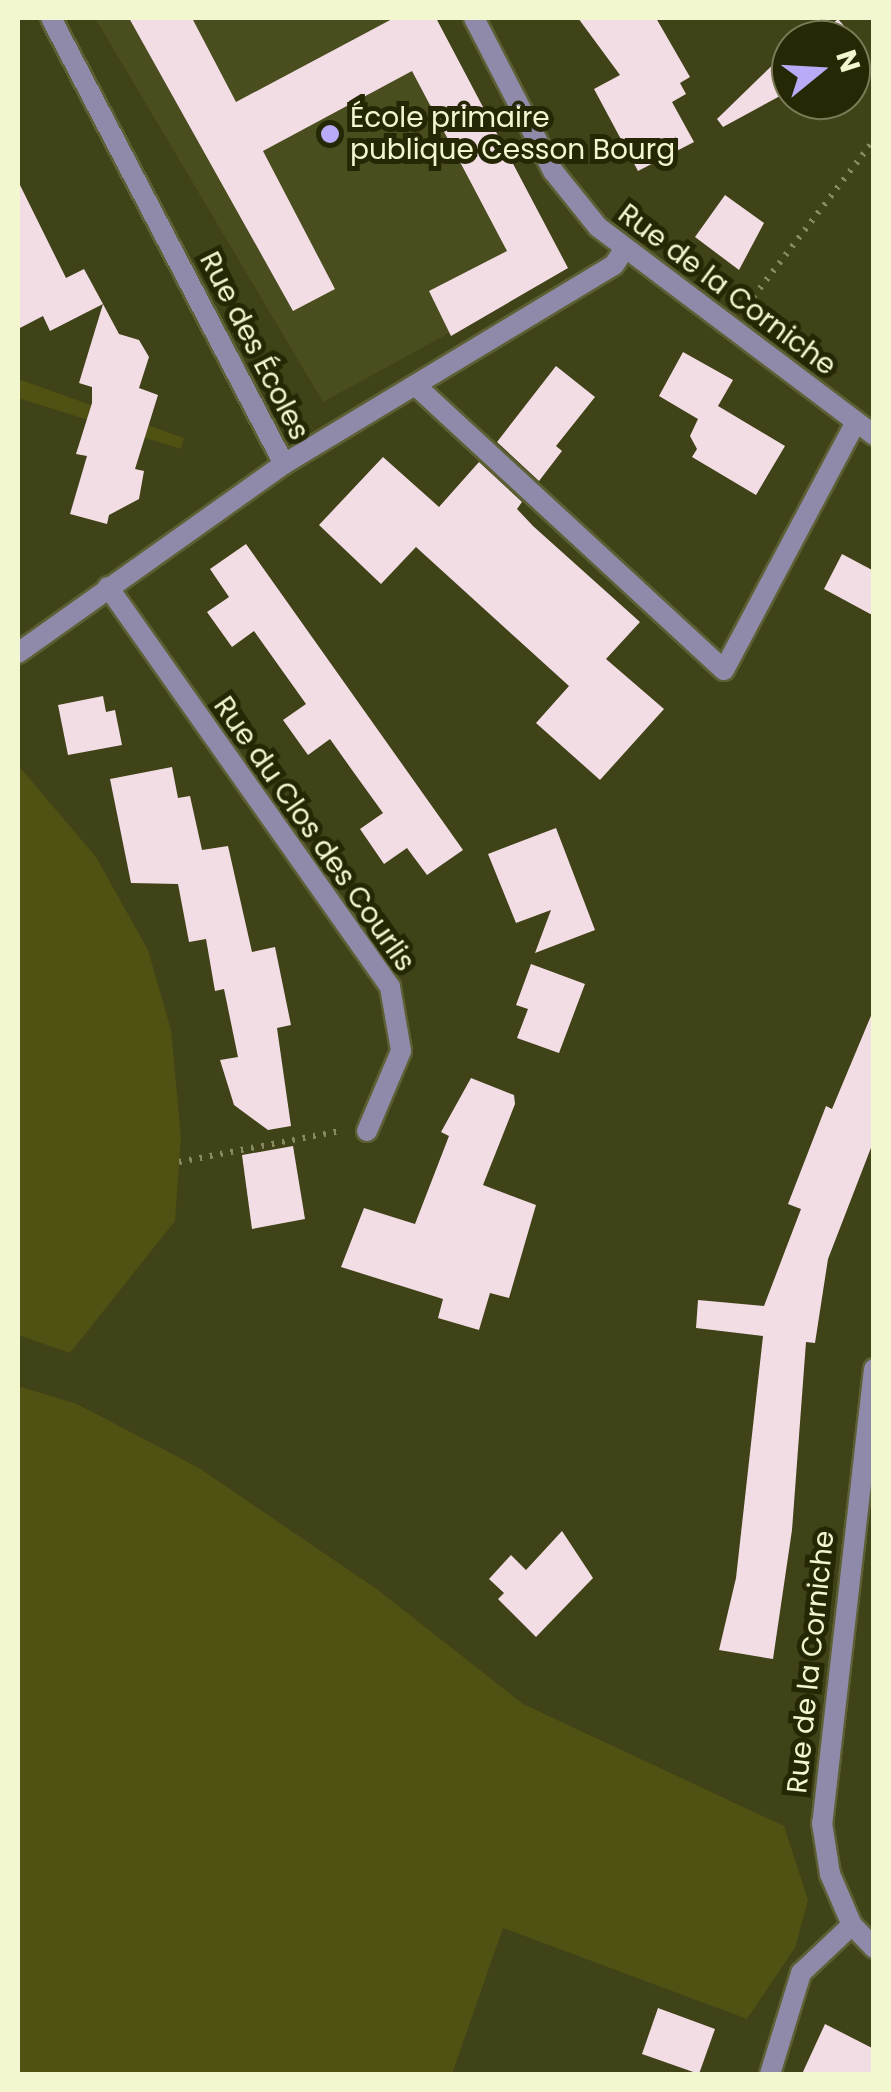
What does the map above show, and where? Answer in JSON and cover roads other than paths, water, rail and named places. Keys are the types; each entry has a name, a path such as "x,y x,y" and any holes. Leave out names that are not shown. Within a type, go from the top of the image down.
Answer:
{"street":[{"name":"Rue des Écoles","path":"18,653 284,464 52,18"},
{"name":"Rue de la Corniche","path":"474,18 553,172 598,227 874,435"},
{"path":"284,464 614,264 625,248"},
{"path":"415,385 724,670 856,422"},
{"name":"Rue du Clos des Courlis","path":"108,588 390,987 401,1051 367,1131"},
{"name":"Rue de la Corniche","path":"874,1370 822,1822 830,1874 852,1924 874,1948"},
{"path":"770,2074 801,1974 852,1924"}],"place":[{"name":"École primaire publique Cesson Bourg","path":"330,134"}]}
